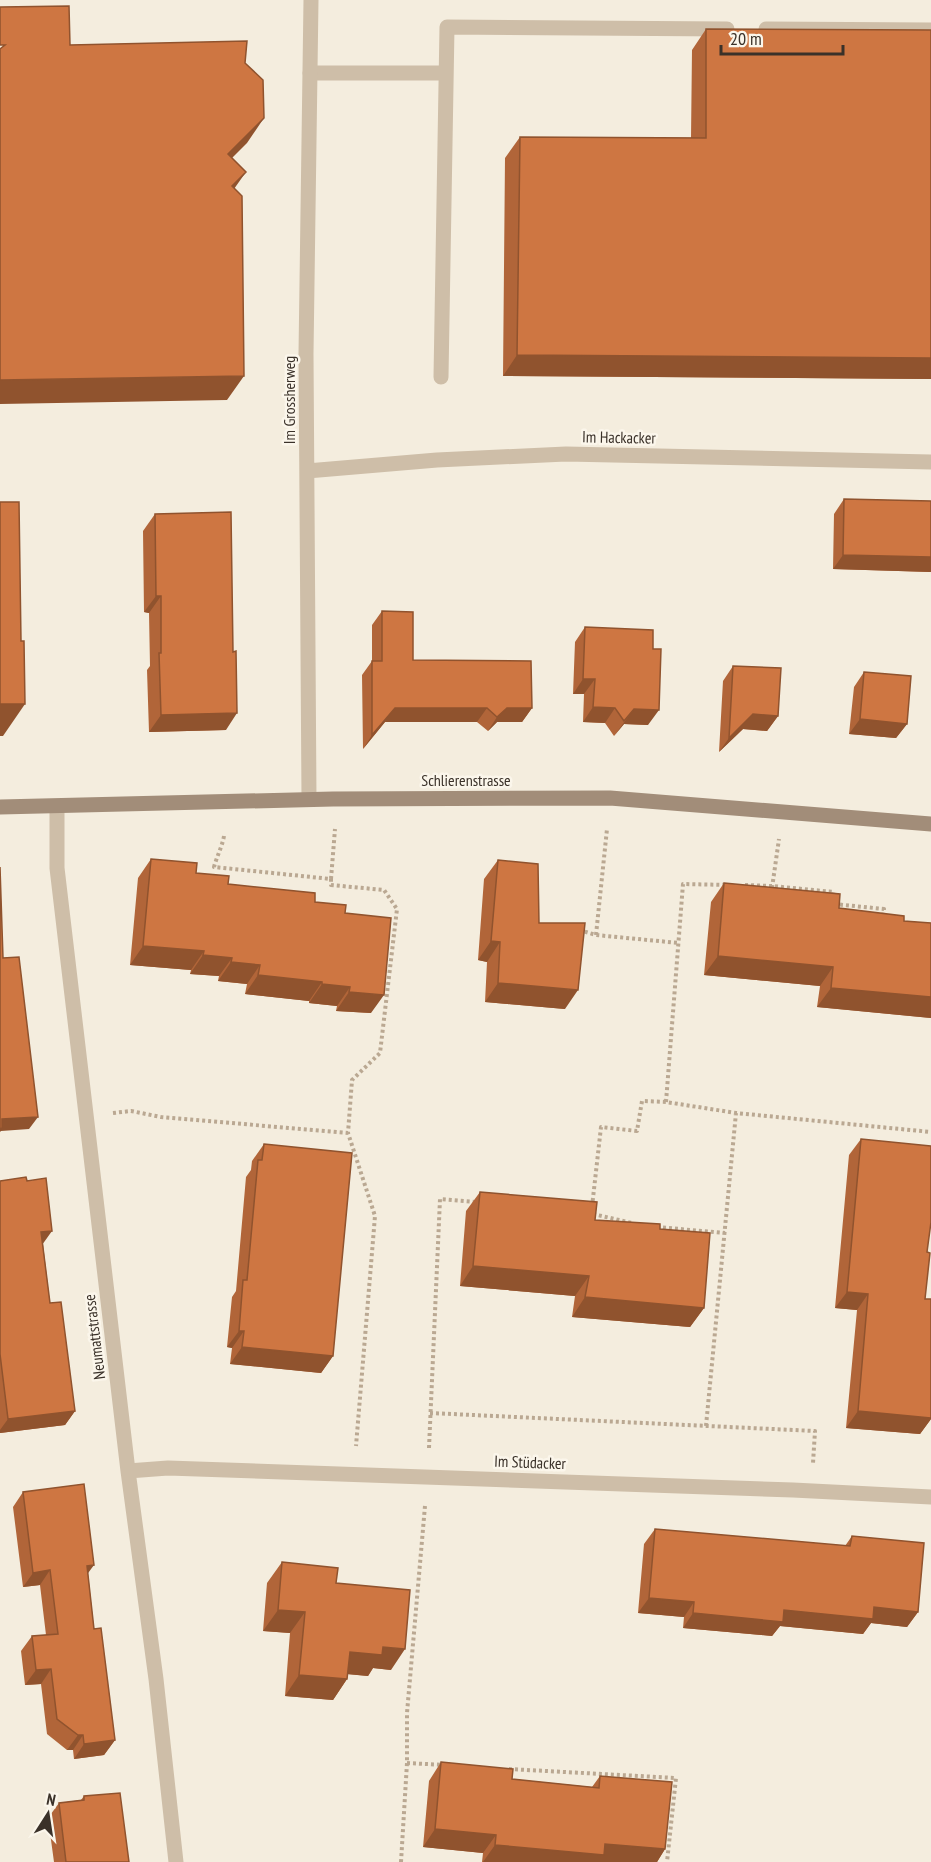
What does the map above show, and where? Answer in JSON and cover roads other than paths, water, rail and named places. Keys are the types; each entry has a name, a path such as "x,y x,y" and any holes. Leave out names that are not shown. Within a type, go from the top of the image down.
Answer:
{"street":[{"name":"Im Grossherweg","path":"309,799 306,354 311,0"},
{"path":"441,377 447,27 931,30"},
{"path":"310,73 446,73"},
{"name":"Im Hackacker","path":"307,471 437,460 566,454 931,462"},
{"name":"Schlierenstrasse","path":"0,807 309,799 610,798 931,824"},
{"name":"Neumattstrasse","path":"57,807 57,868 128,1471 156,1678 176,1862"},
{"name":"Im Stüdacker","path":"128,1471 168,1468 931,1497"}]}
